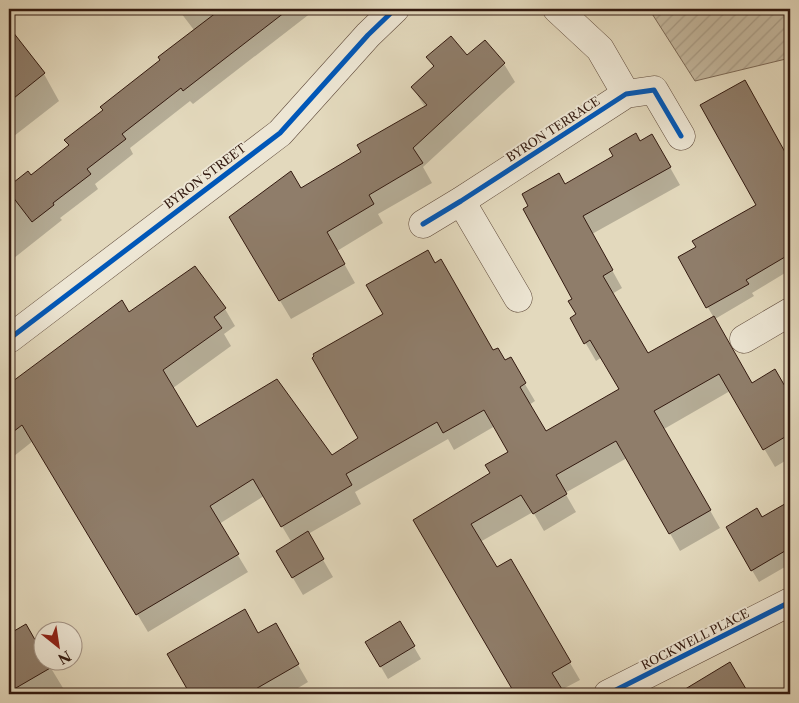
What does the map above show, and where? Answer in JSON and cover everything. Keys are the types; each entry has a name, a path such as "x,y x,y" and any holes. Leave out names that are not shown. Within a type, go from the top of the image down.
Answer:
{"street":[{"name":"BYRON STREET","path":"9,339 280,133 368,35 395,9"},
{"path":"557,9 600,49 626,94"},
{"name":"BYRON TERRACE","path":"422,224 461,201 626,94 654,90 681,136"},
{"path":"461,201 518,298"},
{"path":"744,339 788,318"},
{"name":"ROCKWELL PLACE","path":"608,694 790,602"}],"shaded area":[{"path":"649,9 790,9 790,58 695,81"}],"building":[{"path":"221,9 289,9 183,91 181,88 122,134 126,139 87,169 91,174 32,222 9,192 9,186 28,171 31,175 69,145 64,140 103,110 100,107 160,60 158,57"},
{"path":"9,27 45,73 9,102"},
{"path":"451,36 467,55 485,40 505,63 413,148 423,163 369,195 374,204 327,232 345,264 279,301 229,217 291,171 301,188 361,152 357,145 427,105 411,87 434,66 426,57"},
{"path":"745,80 790,161 790,254 746,280 749,284 706,308 678,257 696,247 692,241 756,205 700,105"},
{"path":"636,133 640,141 652,134 671,167 583,216 613,270 603,276 648,353 714,316 752,383 775,369 790,395 790,434 763,450 719,374 654,411 711,510 669,534 616,441 556,475 567,494 533,514 521,495 471,524 497,567 511,559 571,662 552,673 565,694 515,694 413,520 490,473 485,465 508,452 484,410 443,433 437,422 346,474 352,485 281,527 253,479 210,506 239,554 136,615 22,425 9,435 9,384 122,300 129,312 195,266 226,308 214,317 222,328 163,370 197,427 277,379 332,455 358,438 312,358 313,354 383,314 366,285 428,250 435,263 441,259 493,350 498,348 505,360 511,357 526,383 520,387 546,431 619,389 590,340 584,344 570,318 576,314 568,301 572,299 523,209 528,206 522,194 559,173 565,184 613,156 609,149"},
{"path":"790,501 790,548 751,571 726,527 757,508 762,517"},
{"path":"308,531 324,559 292,578 276,551"},
{"path":"245,609 258,633 276,623 299,664 247,694 190,694 167,654"},
{"path":"400,621 415,646 380,667 365,642"},
{"path":"26,624 32,634 32,670 47,670 9,692 9,634"},
{"path":"730,662 749,694 677,694"}],"cycle path":[{"path":"9,339 280,133 368,35 395,9"},
{"path":"423,224 626,94 654,90 681,136"},
{"path":"608,694 790,602"}]}
